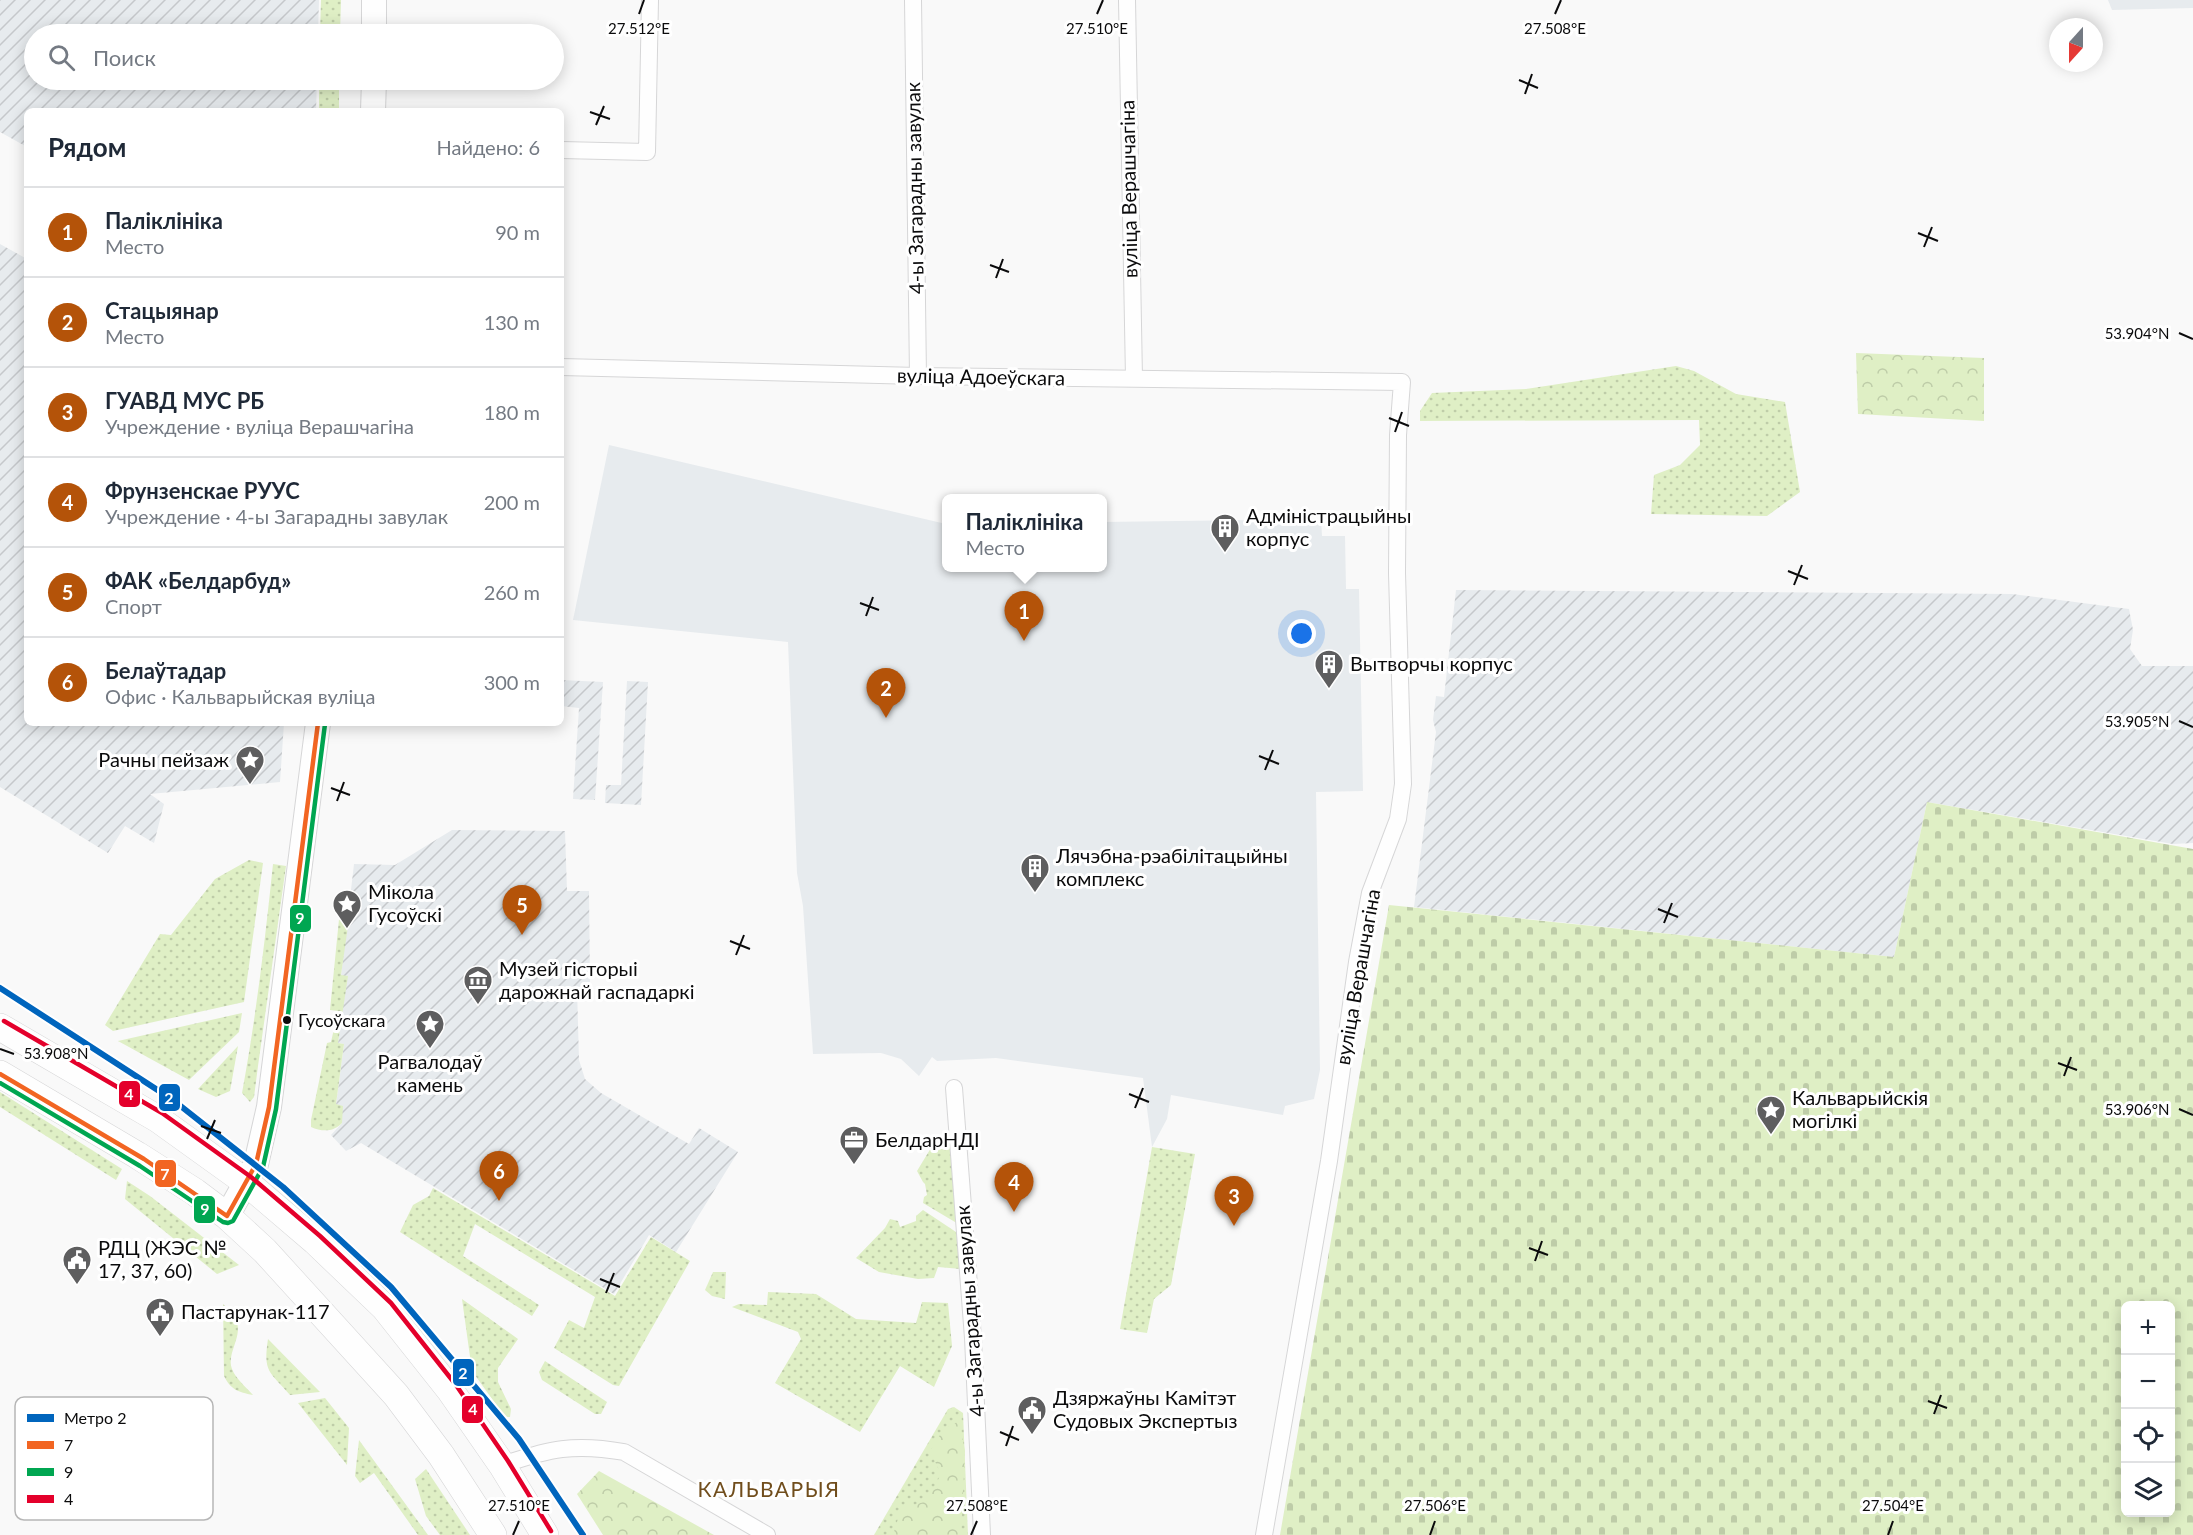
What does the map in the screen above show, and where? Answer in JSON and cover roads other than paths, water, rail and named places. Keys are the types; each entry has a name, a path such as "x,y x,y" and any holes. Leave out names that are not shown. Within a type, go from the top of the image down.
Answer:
{"main road":[{"path":"374,0 374,24"},
{"path":"373,108 374,90"},
{"path":"227,1216 256,1164 270,1101 318,726"},
{"path":"0,1027 158,1119 247,1183 293,1221 385,1308 450,1390 502,1465 545,1535"},
{"path":"0,1074 138,1155 195,1192 227,1216 265,1251 396,1395 441,1455 493,1535"},
{"path":"466,1493 502,1465"}],"street":[{"path":"564,150 647,152 650,0"},
{"name":"4-ы Загарадны завулак","path":"913,0 918,376"},
{"name":"вуліца Верашчагіна","path":"1127,0 1134,378"},
{"name":"вуліца Адоеўскага","path":"564,367 918,376 1402,382"},
{"name":"вуліца Верашчагіна","path":"1264,1535 1327,1172 1357,962 1370,893 1398,819 1403,784 1397,573 1398,435 1402,382"},
{"name":"4-ы Загарадны завулак","path":"954,1088 973,1338 982,1535"},
{"path":"502,1465 555,1449 599,1448 624,1452 767,1535"}],"metro line":[{"name":"2","path":"0,988 173,1100 283,1187 391,1287 519,1439 583,1535"}],"place":[{"name":"Адміністрацыйны корпус","path":"1225,554"},
{"name":"Паліклініка","path":"1024,641"},
{"name":"Вытворчы корпус","path":"1329,690"},
{"name":"Стацыянар","path":"886,718"},
{"name":"Рачны пейзаж","path":"250,786"},
{"name":"Лячэбна-рэабілітацыйны комплекс","path":"1035,894"},
{"name":"Мікола Гусоўскі","path":"347,930"},
{"name":"ФАК «Белдарбуд»","path":"522,935"},
{"name":"Музей гісторыі дарожнай гаспадаркі","path":"478,1006"},
{"name":"Гусоўскага","path":"287,1020"},
{"name":"Рагвалодаў камень","path":"430,1050"},
{"name":"Кальварыйскія могілкі","path":"1771,1136"},
{"name":"БелдарНДI","path":"854,1166"},
{"name":"Белаўтадар","path":"499,1201"},
{"name":"Фрунзенскае РУУС","path":"1014,1212"},
{"name":"ГУАВД МУС РБ","path":"1234,1226"},
{"name":"РДЦ (ЖЭС № 17, 37, 60)","path":"77,1286"},
{"name":"Пастарунак-117","path":"160,1338"},
{"name":"Дзяржаўны Камітэт Судовых Экспертыз","path":"1032,1436"}],"district":[{"name":"КАЛЬВАРЫЯ","path":"769,1490"}]}
